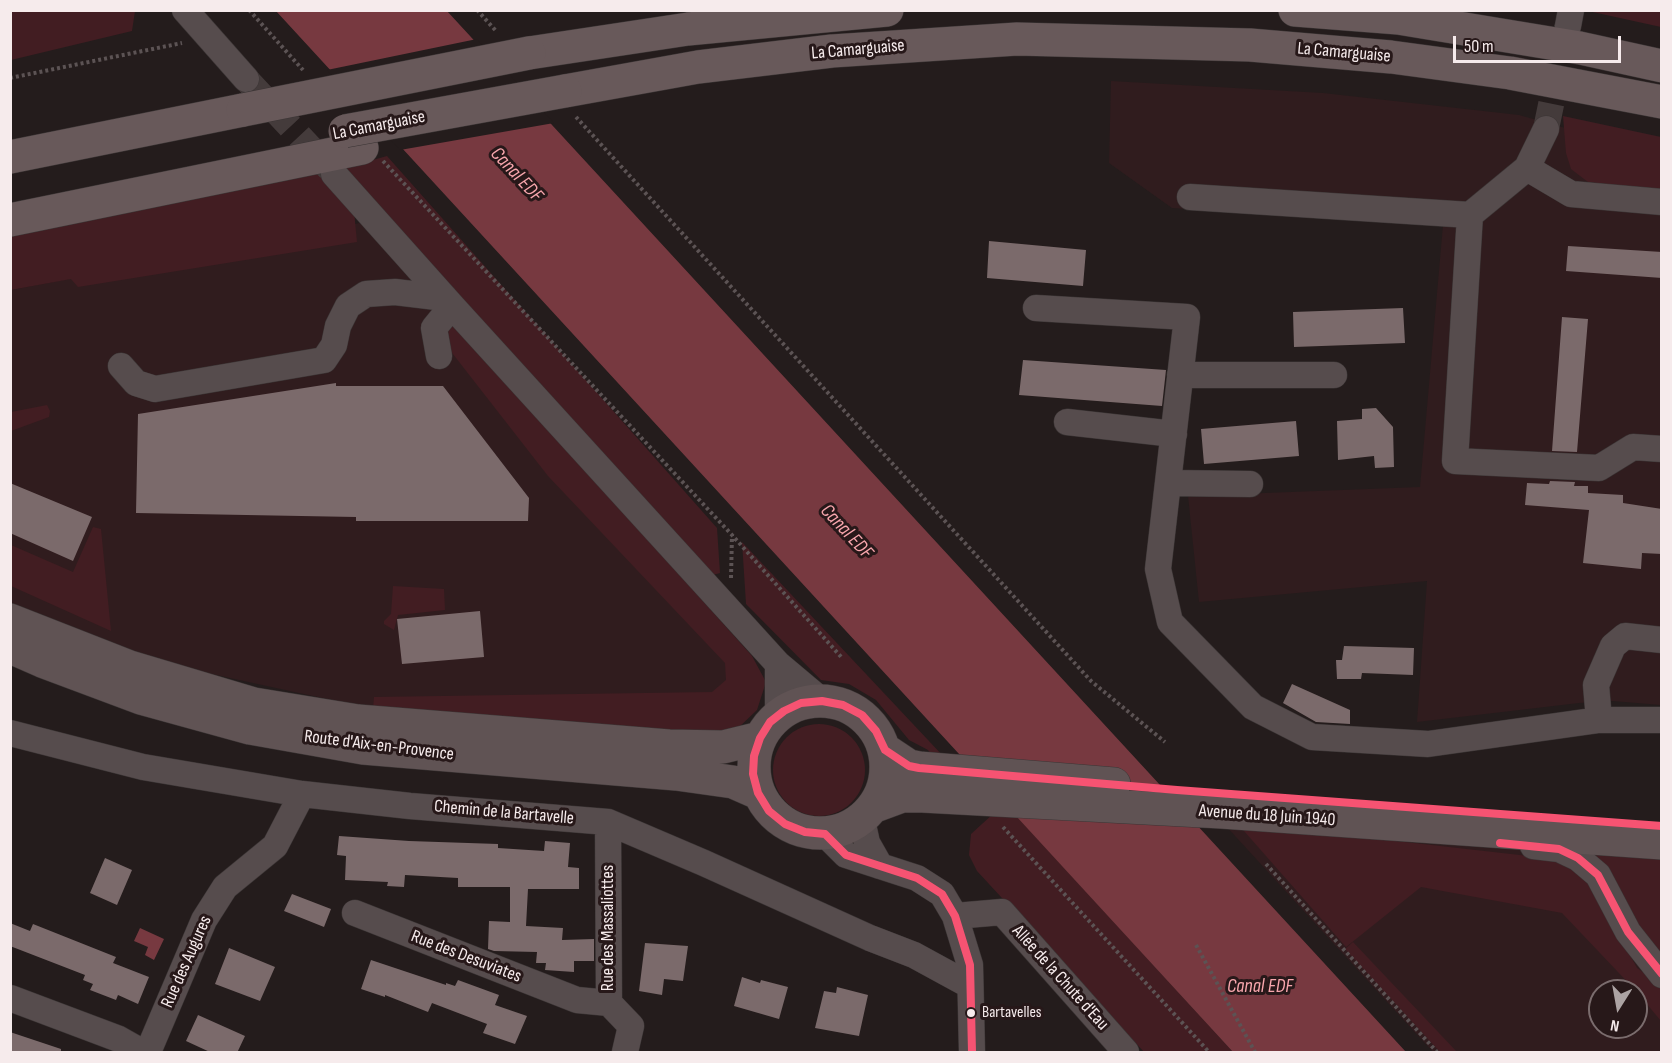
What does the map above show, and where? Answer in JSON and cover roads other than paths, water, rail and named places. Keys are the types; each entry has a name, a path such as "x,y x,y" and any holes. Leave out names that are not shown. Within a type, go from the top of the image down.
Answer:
{"highway":[{"name":"La Camarguaise","path":"114,136 245,94 688,29 887,10"},
{"path":"1295,10 1398,18 1580,48 1662,66"},
{"name":"La Camarguaise","path":"56,201 355,142 571,103 709,66 832,51 1017,39 1250,45 1391,57 1510,73 1662,102"},
{"path":"571,103 765,76 926,62 1046,57 1255,64 1411,79 1565,100 1662,121"},
{"path":"10,147 114,136"},
{"path":"10,157 114,136"},
{"path":"10,199 56,201"},
{"path":"10,220 56,201"}],"main road":[{"name":"Route d'Aix-en-Provence","path":"10,620 130,667 254,704 358,721 669,746 723,747 769,727"},
{"name":"Route d'Aix-en-Provence","path":"10,647 141,698 250,728 363,748 676,774 733,782 758,793"},
{"path":"822,700 843,705 862,715 876,731 885,750 887,770 883,789 868,813 845,829 825,834 805,832 785,825 769,811 758,793 753,774 754,756 769,727 801,703 822,700"},
{"name":"Avenue du 18 Juin 1940","path":"885,750 909,766 921,782 1221,812 1662,843"},
{"name":"Avenue du 18 Juin 1940","path":"868,813 902,796 921,782 1177,790 1662,826"}],"street":[{"path":"185,10 209,38 245,94"},
{"path":"1190,197 1470,215 1527,168 1546,129"},
{"path":"1527,168 1571,194 1662,202"},
{"path":"334,174 778,664 822,700"},
{"path":"1470,215 1455,461 1599,468 1633,447 1662,449"},
{"path":"121,366 136,383 156,389 324,360 334,345 338,326 348,306 366,294 395,292 448,302"},
{"path":"439,356 434,327 448,302"},
{"path":"1036,308 1187,317 1158,569 1170,622 1253,707 1312,737 1428,744 1599,720 1662,720"},
{"path":"1180,375 1334,375"},
{"path":"1067,422 1174,434"},
{"path":"1168,483 1250,483"},
{"path":"1599,720 1596,685 1613,646 1625,636 1662,640"},
{"path":"769,727 778,664"},
{"name":"Chemin de la Bartavelle","path":"10,733 143,767 302,794 410,806 608,822 870,938 914,955 969,985"},
{"name":"Rue des Augures","path":"148,1053 204,920 225,887 275,846 302,794"},
{"path":"868,813 867,843 880,866"},
{"path":"1336,820 1429,835 1559,849 1578,858 1598,874 1629,932 1660,972"},
{"name":"Rue des Massaliottes","path":"577,1000 609,1003 608,822"},
{"path":"825,834 846,855 917,878 942,894 955,916 970,964 972,1053"},
{"name":"Allée de la Chute d'Eau","path":"955,916 1002,912 1126,1053"},
{"name":"Rue des Desuviates","path":"355,913 577,1000"},
{"path":"10,998 119,1039 142,1053"},
{"path":"609,1003 631,1026 626,1053"}],"water":[{"name":"Canal EDF","path":"276,11 447,11 1406,1052 1233,1052"},
{"path":"140,928 164,939 154,960 145,955 148,947 134,941"}],"tunnel":[{"path":"1546,129 1567,27"},
{"path":"246,79 330,169"}],"place":[{"name":"Bartavelles","path":"971,1013"}]}
